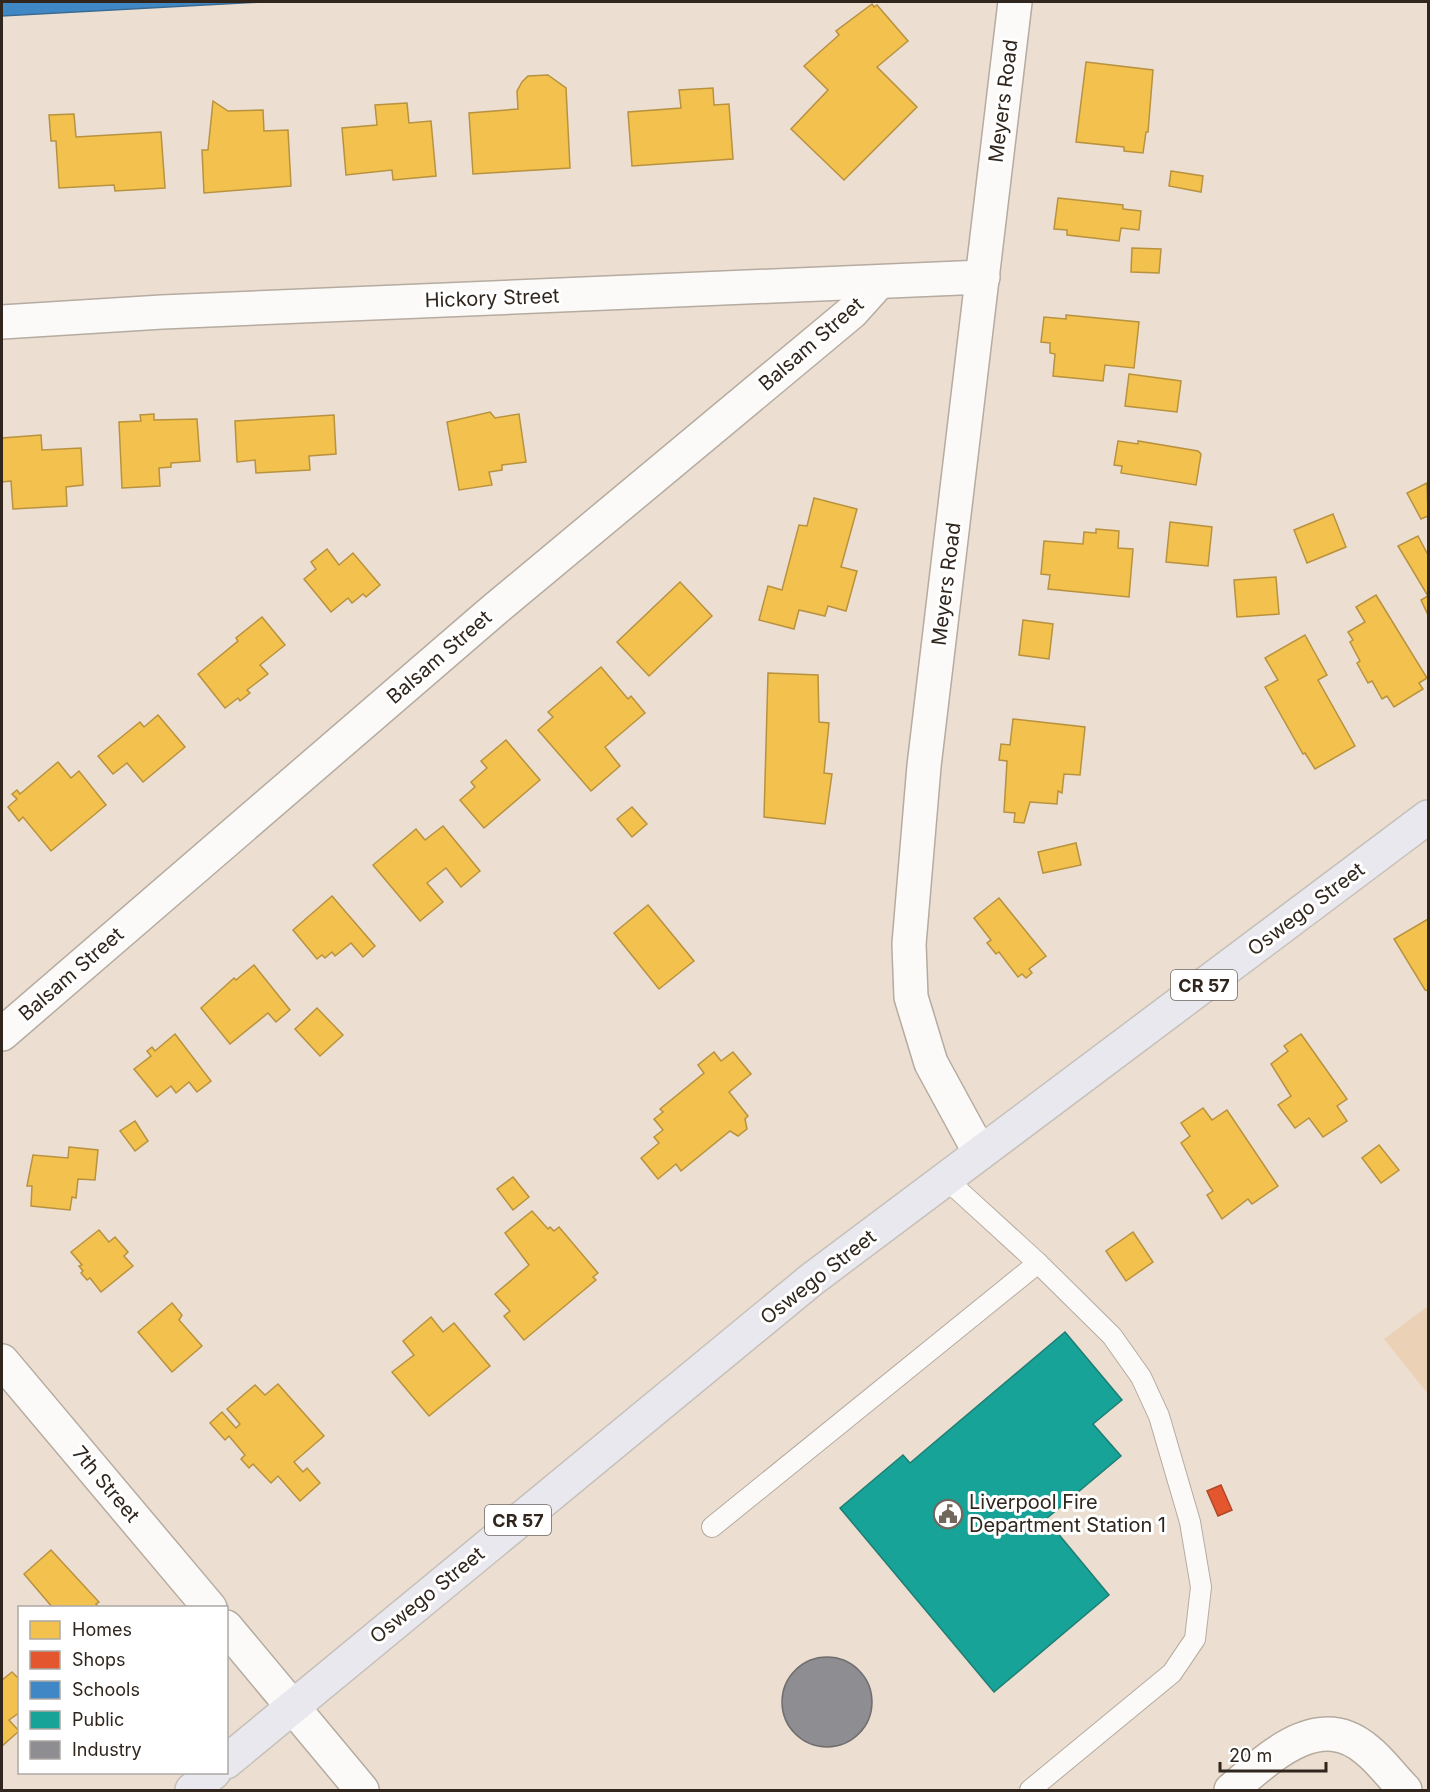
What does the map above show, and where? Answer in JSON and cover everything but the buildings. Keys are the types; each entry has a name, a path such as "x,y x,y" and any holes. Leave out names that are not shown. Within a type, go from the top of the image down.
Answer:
{"main road":[{"name":"Oswego Street","path":"228,1760 811,1280 1428,817"},
{"path":"192,1791 213,1774"}],"street":[{"name":"Meyers Road","path":"980,1153 931,1063 911,997 909,944 924,766 1015,2"},
{"name":"Hickory Street","path":"2,322 162,312 982,277"},
{"name":"Balsam Street","path":"2,1034 494,610 852,312 879,282"},
{"name":"7th Street","path":"2,1361 208,1606"},
{"path":"228,1629 362,1791"},
{"path":"1231,1791 1266,1760 1308,1735 1334,1733 1366,1748 1405,1791"}],"lane":[{"path":"946,1179 1038,1263 1112,1336 1141,1377 1159,1416 1190,1522 1201,1587 1195,1639 1172,1673 1030,1791"},
{"path":"712,1527 1038,1263"}],"shaded area":[{"path":"1428,1306 1428,1394 1384,1339"}],"place":[{"name":"Liverpool Fire Department Station 1","path":"948,1514"}]}
